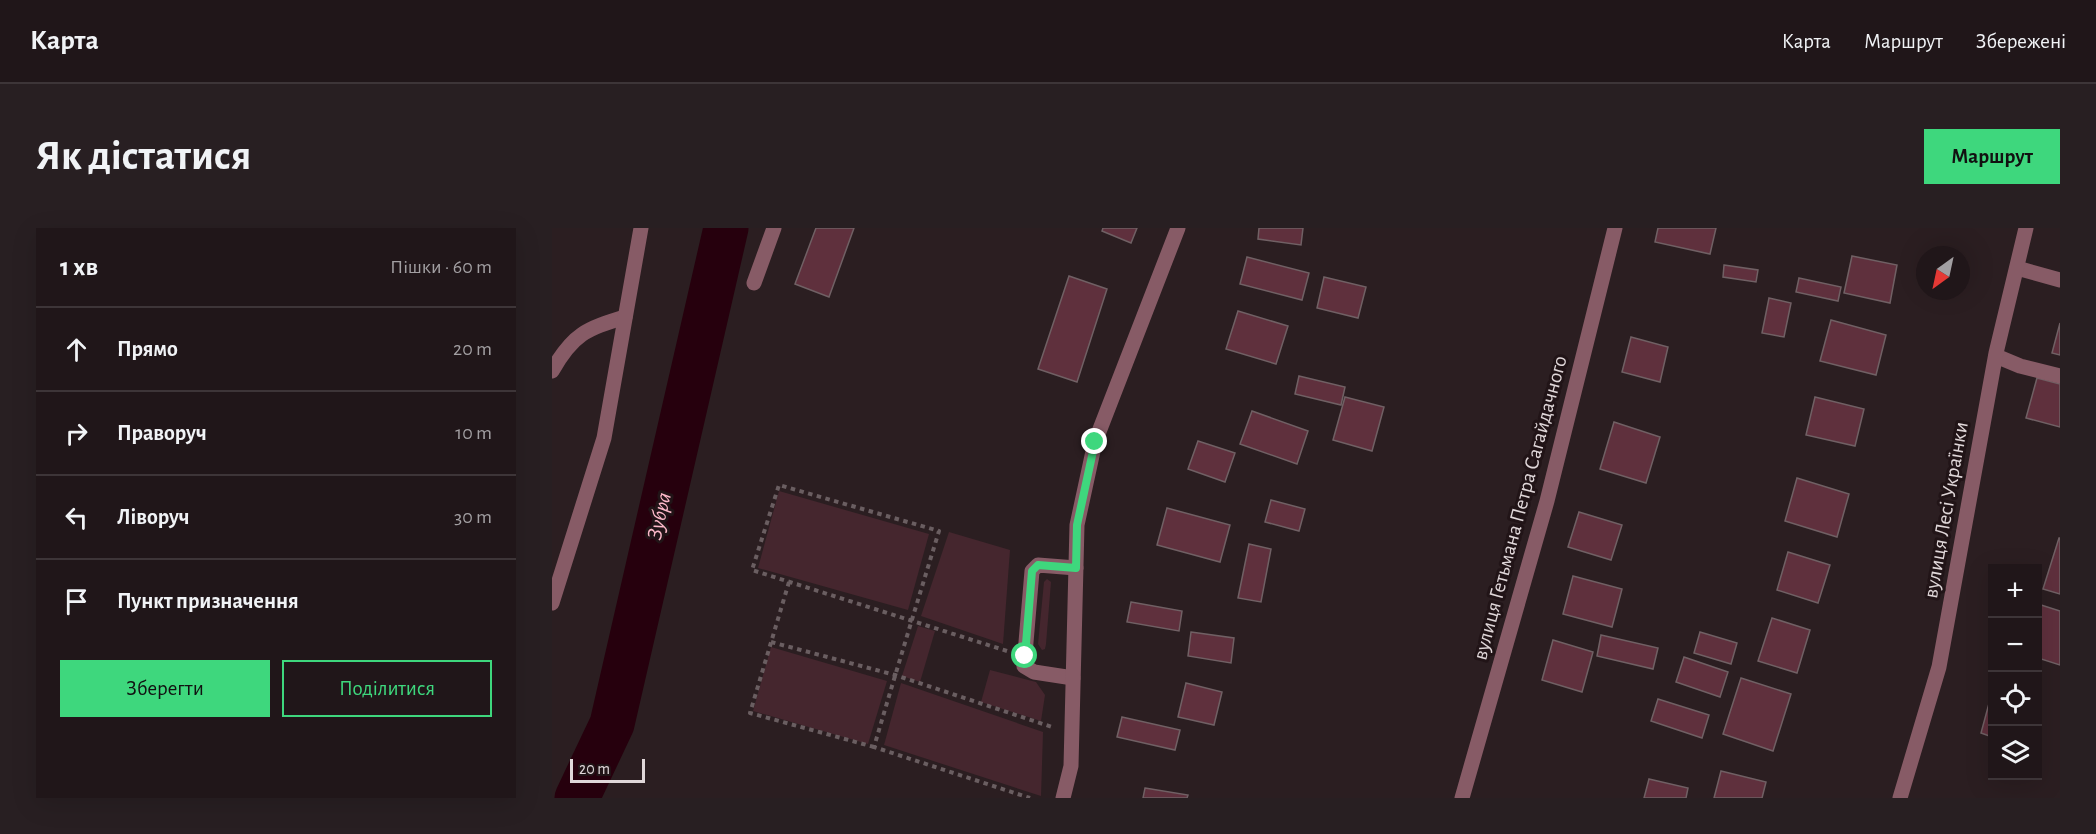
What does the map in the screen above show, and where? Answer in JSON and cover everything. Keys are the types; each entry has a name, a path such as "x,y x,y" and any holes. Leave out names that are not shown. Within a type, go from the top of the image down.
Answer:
{"street":[{"path":"552,603 604,438 641,228"},
{"path":"754,283 774,228"},
{"path":"1063,798 1071,766 1077,525 1095,442 1178,228"},
{"name":"вулиця Гетьмана Петра Сагайдачного","path":"1462,798 1547,501 1615,228"},
{"name":"вулиця Лесі Українки","path":"1900,798 1939,667 1996,356 2026,228"},
{"path":"2017,268 2060,280"},
{"path":"552,370 562,354 591,327 625,317"},
{"path":"1996,356 2020,366 2060,376"},
{"path":"1073,678 1029,670 1024,666 1032,571 1038,565 1076,568"}],"path":[{"path":"873,747 912,621 939,531 779,485 752,570 912,621 1025,656"},
{"path":"789,582 750,713 873,747 1030,798"},
{"path":"771,642 895,675 1052,728"}],"shaded area":[{"path":"779,491 929,534 908,610 758,568"},
{"path":"949,532 1010,550 1003,644 921,616"},
{"path":"1047,579 1051,582 1046,644 1045,649 1042,650 1038,644 1044,582"},
{"path":"918,626 935,631 920,682 902,676"},
{"path":"771,647 887,681 868,744 753,711"},
{"path":"990,670 1036,682 1045,695 1041,721 981,702"},
{"path":"901,683 1043,732 1041,796 884,745"}],"building":[{"path":"816,228 854,228 829,297 795,284"},
{"path":"1103,228 1137,228 1131,243 1102,231"},
{"path":"1259,228 1303,228 1301,245 1258,239"},
{"path":"1658,228 1716,228 1710,254 1655,242"},
{"path":"1852,256 1897,265 1890,303 1844,293"},
{"path":"1247,257 1309,273 1302,300 1240,284"},
{"path":"1724,265 1758,270 1756,282 1723,277"},
{"path":"1069,276 1107,289 1077,382 1038,369"},
{"path":"1324,277 1366,287 1358,318 1317,308"},
{"path":"1799,278 1841,287 1838,301 1796,292"},
{"path":"1769,298 1791,303 1784,337 1762,333"},
{"path":"1238,311 1288,326 1276,364 1226,349"},
{"path":"1831,320 1886,335 1876,375 1820,361"},
{"path":"2060,323 2060,355 2052,353"},
{"path":"1631,337 1668,347 1660,382 1622,372"},
{"path":"1299,376 1345,387 1341,405 1295,394"},
{"path":"2037,378 2060,384 2060,427 2026,418"},
{"path":"1345,397 1384,407 1372,451 1333,440"},
{"path":"1815,397 1864,409 1855,446 1806,435"},
{"path":"1252,411 1308,431 1297,464 1240,444"},
{"path":"1614,422 1660,437 1646,483 1600,469"},
{"path":"1198,441 1235,453 1225,482 1188,469"},
{"path":"1797,478 1849,494 1837,537 1785,521"},
{"path":"1271,500 1305,509 1299,531 1265,522"},
{"path":"1167,508 1230,525 1220,562 1157,545"},
{"path":"1579,512 1622,525 1611,560 1568,547"},
{"path":"2060,538 2060,594 2043,589"},
{"path":"1249,544 1271,549 1261,602 1238,598"},
{"path":"1788,552 1830,565 1818,603 1777,590"},
{"path":"1573,576 1622,589 1612,627 1563,614"},
{"path":"1131,602 1182,611 1179,631 1127,622"},
{"path":"2042,605 2060,611 2060,665 2042,659"},
{"path":"1772,618 1810,630 1797,673 1758,661"},
{"path":"1191,632 1234,638 1231,663 1188,656"},
{"path":"1700,632 1737,643 1731,664 1694,653"},
{"path":"1601,635 1658,648 1653,669 1597,656"},
{"path":"1553,640 1593,652 1582,692 1542,680"},
{"path":"1684,657 1728,672 1720,697 1676,682"},
{"path":"1741,678 1791,694 1773,751 1723,734"},
{"path":"1186,683 1222,692 1214,725 1178,717"},
{"path":"1658,699 1709,715 1702,738 1651,721"},
{"path":"1988,707 1988,736 1981,733"},
{"path":"1122,717 1180,730 1175,750 1117,737"},
{"path":"1721,771 1766,782 1762,798 1714,798"},
{"path":"1649,779 1688,788 1686,798 1644,798"},
{"path":"1145,788 1188,795 1187,798 1143,798"}],"waterway":[{"name":"Зубра","path":"577,798 612,724 726,228"}],"route":[{"path":"1025,656 1032,571 1038,565 1076,568 1077,525 1095,442"}]}
